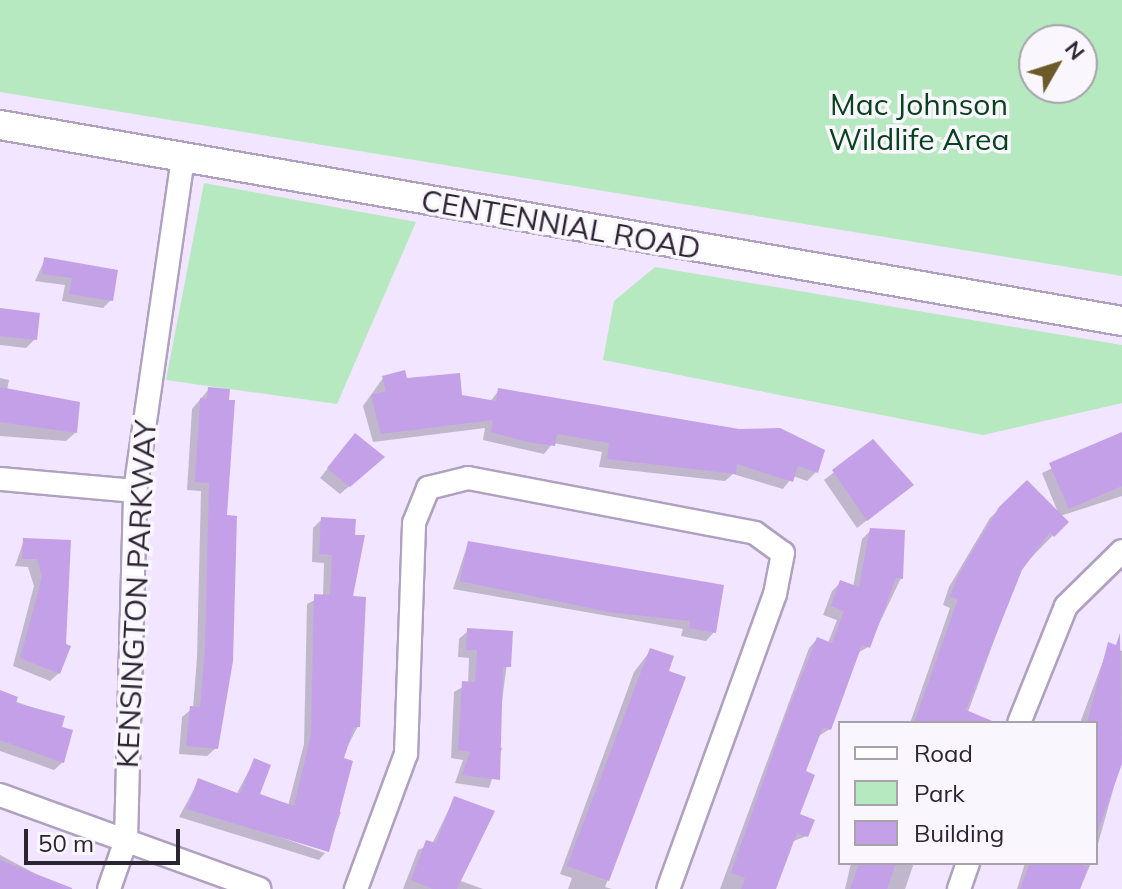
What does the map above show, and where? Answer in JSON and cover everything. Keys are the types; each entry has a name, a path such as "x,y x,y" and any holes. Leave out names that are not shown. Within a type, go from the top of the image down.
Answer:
{"main road":[{"name":"CENTENNIAL ROAD","path":"0,125 1122,321"}],"street":[{"name":"KENSINGTON PARKWAY","path":"109,889 126,840 135,491 183,156"},
{"path":"356,889 406,754 414,523 428,488 468,478 755,533 783,553 775,594 668,889"},
{"path":"0,479 135,491"},
{"path":"1020,721 1066,606 1122,551"},
{"path":"0,795 259,889"},
{"path":"959,889 967,865"}],"green space":[{"name":"Mac Johnson Wildlife Area","path":"0,0 1122,0 1122,276 0,92"},
{"path":"204,183 416,222 337,404 166,380"},
{"path":"655,267 1122,345 1122,403 983,435 603,360 614,301"}],"building":[{"path":"44,257 118,270 113,301 69,294 72,278 42,274"},
{"path":"0,308 40,313 37,340 0,336"},
{"path":"405,370 407,378 460,373 462,395 496,401 498,388 739,429 780,428 825,450 818,473 798,466 793,482 737,464 736,474 607,459 609,443 557,434 555,446 528,442 491,432 493,420 381,434 371,395 386,391 382,376"},
{"path":"0,387 80,402 77,433 0,422"},
{"path":"208,387 230,389 229,400 235,400 227,515 237,516 233,661 218,749 186,746 190,706 200,707 205,648 209,483 195,482 200,398 207,399"},
{"path":"1122,432 1122,486 1069,509 1049,463"},
{"path":"355,433 385,457 350,487 327,468"},
{"path":"873,439 914,485 867,521 832,470"},
{"path":"1027,480 1069,522 1054,537 1050,532 1022,570 966,710 992,721 915,721 958,599 950,597 958,576 999,507"},
{"path":"321,517 356,519 355,535 365,535 353,596 366,597 360,727 354,727 344,758 353,761 329,852 187,809 198,778 240,794 254,758 271,765 260,794 294,806 311,734 314,594 330,595 332,555 319,554"},
{"path":"870,528 905,530 903,579 896,578 870,648 862,645 831,730 823,727 806,771 815,775 800,814 815,820 808,837 797,833 776,889 741,889 745,878 731,873 787,713 817,637 832,643 844,611 831,606 840,580 859,587"},
{"path":"23,538 71,540 66,644 71,646 60,674 20,658 42,577 37,559 22,559"},
{"path":"468,541 724,585 716,633 689,628 690,621 609,612 460,581"},
{"path":"467,628 513,631 511,667 503,667 500,780 462,775 470,752 458,750 462,681 475,682 477,650 466,650"},
{"path":"1120,633 1122,764 1098,830 1098,721 1088,721 1108,642 1116,645"},
{"path":"650,648 674,656 669,671 686,677 609,881 567,866"},
{"path":"0,690 18,697 16,703 65,716 62,727 73,730 64,763 0,740"},
{"path":"454,796 495,811 457,889 433,889 411,880 426,840 436,843"},
{"path":"0,860 72,888 72,889 0,889"},
{"path":"858,865 895,865 887,889 850,889"},
{"path":"1029,865 1088,867 1080,889 1020,889"}]}
